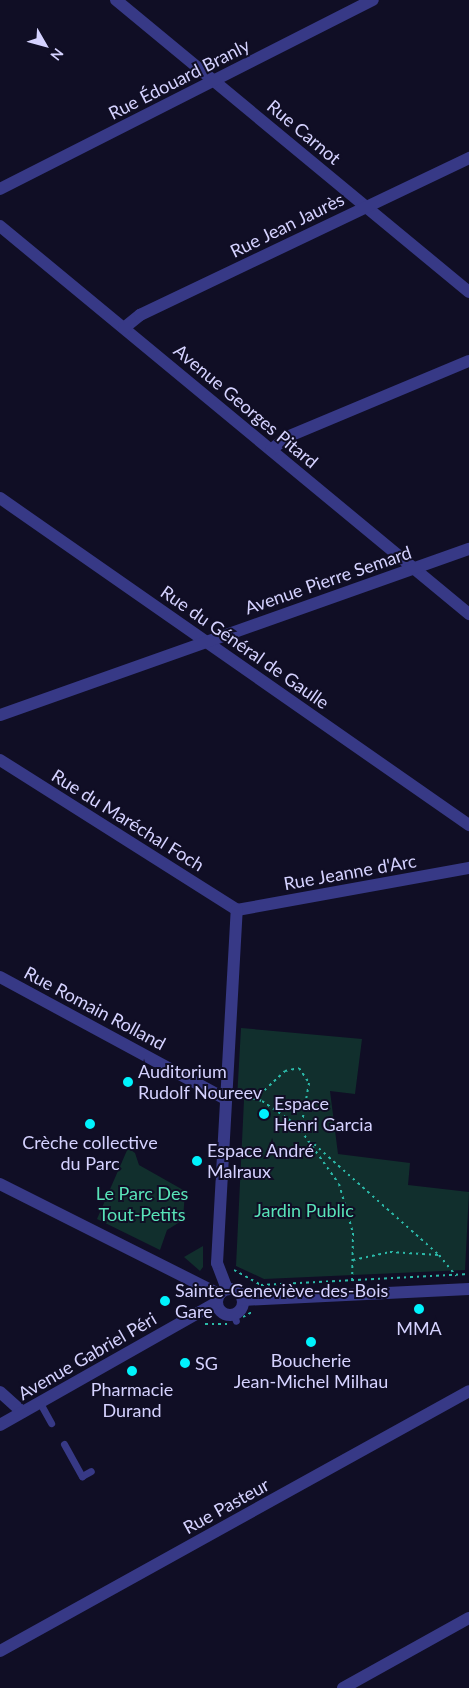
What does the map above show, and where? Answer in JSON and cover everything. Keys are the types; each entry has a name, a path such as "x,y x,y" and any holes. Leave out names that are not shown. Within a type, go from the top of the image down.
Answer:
{"street":[{"name":"Rue Carnot","path":"116,0 469,292"},
{"name":"Rue Édouard Branly","path":"0,189 373,0"},
{"name":"Rue Jean Jaurès","path":"124,328 140,315 469,158"},
{"name":"Avenue Georges Pitard","path":"0,226 469,614"},
{"path":"271,450 287,437 469,361"},
{"name":"Rue du Général de Gaulle","path":"0,498 469,825"},
{"name":"Avenue Pierre Semard","path":"0,715 413,567 469,549"},
{"name":"Rue du Maréchal Foch","path":"0,760 237,910"},
{"name":"Rue Jeanne d'Arc","path":"237,910 469,868"},
{"path":"237,910 217,1263 222,1313 235,1318 243,1300"},
{"name":"Rue Romain Rolland","path":"0,978 93,1032 226,1096"},
{"path":"0,1184 221,1295 239,1292 243,1300"},
{"path":"200,1283 217,1263"},
{"path":"243,1300 354,1293 469,1289"},
{"name":"Avenue Gabriel Péri","path":"0,1425 221,1295"},
{"name":"Rue Pasteur","path":"0,1651 469,1391"},
{"path":"0,1392 22,1412"},
{"path":"343,1688 469,1618"}],"lane":[{"path":"40,1402 52,1422"},
{"path":"64,1444 82,1476 91,1471"}],"path":[{"path":"255,1098 285,1071 299,1068 309,1082 301,1128"},
{"path":"226,1096 255,1098 301,1128 311,1140 439,1255 456,1276"},
{"path":"311,1140 348,1203 354,1293"},
{"path":"353,1260 390,1252 439,1255"},
{"path":"217,1263 228,1262 243,1278 261,1285 469,1274"},
{"path":"202,1324 235,1318 258,1308"}],"green space":[{"name":"Jardin Public","path":"241,1028 362,1039 355,1094 330,1091 338,1154 410,1163 408,1185 469,1192 465,1270 264,1279 236,1266 244,1100 237,1099"},
{"name":"Le Parc Des Tout-Petits","path":"128,1148 135,1153 139,1165 185,1191 183,1220 167,1230 160,1250 97,1219"},
{"path":"203,1246 203,1267 200,1271 184,1257"}],"place":[{"name":"Auditorium Rudolf Noureev","path":"128,1082"},
{"name":"Espace Henri Garcia","path":"264,1114"},
{"name":"Crèche collective du Parc","path":"90,1124"},
{"name":"Espace André Malraux","path":"197,1161"},
{"name":"Sainte-Geneviève-des-Bois Gare","path":"165,1301"},
{"name":"MMA","path":"419,1309"},
{"name":"Boucherie Jean-Michel Milhau","path":"311,1342"},
{"name":"SG","path":"185,1363"},
{"name":"Pharmacie Durand","path":"132,1371"}]}
